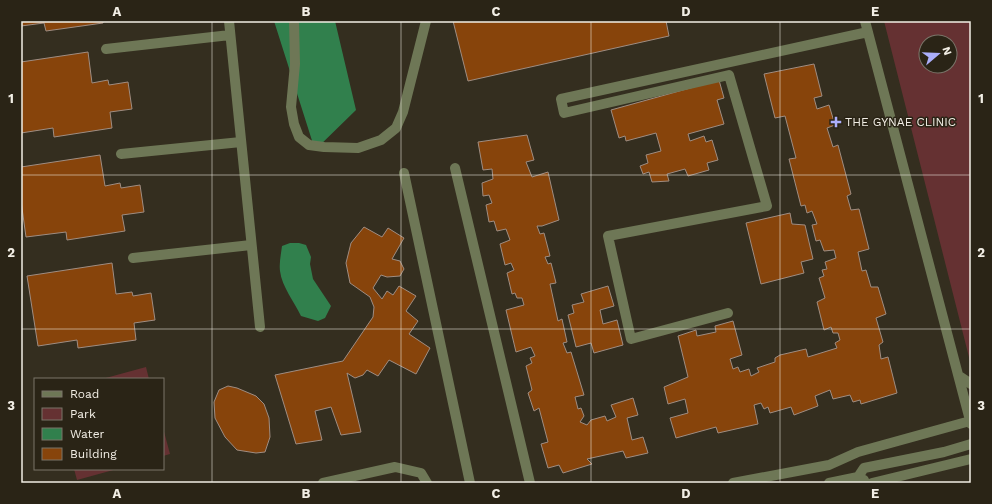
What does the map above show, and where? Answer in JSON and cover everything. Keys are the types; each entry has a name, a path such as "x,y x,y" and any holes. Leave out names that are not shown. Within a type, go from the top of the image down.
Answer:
{"street":[{"path":"229,21 260,327"},
{"path":"294,21 295,64 291,107 294,124 299,137 309,145 358,148 381,140 396,128 404,112 426,21"},
{"path":"733,483 829,466 858,452 971,423 865,21"},
{"path":"729,74 564,113 561,99 868,32"},
{"path":"106,49 230,35"},
{"path":"728,313 631,339 608,236 767,206 729,74 729,63"},
{"path":"121,154 241,142"},
{"path":"455,168 530,483"},
{"path":"404,173 470,483"},
{"path":"133,258 251,245"},
{"path":"958,376 971,384"},
{"path":"829,483 848,481 858,477 864,468 944,452 971,444"},
{"path":"858,477 870,483 971,459"},
{"path":"323,483 395,467 421,473 427,483"}],"green space":[{"path":"884,21 971,21 971,365"},
{"path":"146,367 149,378 106,378"},
{"path":"164,432 170,454 164,456"},
{"path":"74,470 113,470 77,480"}],"water":[{"path":"274,21 335,21 356,110 315,150"},
{"path":"290,243 306,245 311,257 310,264 313,279 331,306 325,318 318,321 301,316 283,283 280,268 282,246"}],"building":[{"path":"21,21 103,21 103,23 46,31 44,23 21,26"},
{"path":"453,21 666,21 669,36 468,81"},
{"path":"88,52 92,83 108,80 109,85 128,82 132,109 110,112 112,128 54,137 53,128 21,133 21,62"},
{"path":"814,64 822,96 814,98 817,109 829,105 835,125 827,128 833,147 838,145 851,194 847,196 851,210 859,209 869,249 858,252 862,271 866,270 871,287 878,287 886,314 876,318 883,342 879,345 881,359 888,357 897,393 861,404 860,400 853,402 850,395 833,399 830,390 815,396 818,406 794,415 791,407 770,413 768,407 764,409 761,403 754,405 758,424 718,433 716,427 676,438 670,418 688,413 685,399 668,404 664,387 688,377 678,336 696,330 697,336 716,332 715,326 733,321 742,355 730,359 733,369 738,367 740,372 749,369 751,376 759,372 757,368 775,362 775,358 780,355 806,349 808,357 837,348 835,343 840,340 838,333 833,333 831,327 824,330 817,302 825,298 819,278 824,276 822,270 827,269 825,262 836,258 834,250 824,251 820,240 816,241 812,225 817,224 812,211 807,213 805,205 801,206 789,159 796,158 785,116 775,118 764,74"},
{"path":"719,80 724,98 717,100 724,124 688,134 690,141 704,136 706,142 712,140 718,160 707,163 709,170 688,176 685,169 667,174 669,181 652,182 649,172 643,174 640,166 648,163 646,155 661,151 656,133 626,141 625,136 619,138 611,110"},
{"path":"527,135 534,160 526,162 532,177 548,172 559,220 542,226 537,226 540,234 544,233 550,256 545,257 548,264 551,263 556,283 550,284 558,321 562,319 567,342 563,343 567,353 571,352 584,395 575,397 578,409 581,408 584,416 580,422 587,425 591,420 605,416 607,421 616,417 611,405 633,398 638,415 627,418 632,440 643,437 648,453 626,458 623,451 587,459 592,464 563,473 559,465 548,468 541,444 548,442 539,408 534,411 528,393 532,390 526,366 532,363 530,358 535,356 531,347 516,352 506,310 524,305 522,298 517,298 515,293 512,294 507,273 514,270 511,263 505,265 500,244 510,240 506,229 497,231 494,221 489,222 486,205 492,203 489,195 483,196 482,183 493,179 492,169 483,170 478,142"},
{"path":"100,155 105,186 120,183 121,188 140,185 144,212 122,215 125,231 67,240 66,232 26,237 21,201 21,167"},
{"path":"790,213 792,224 805,225 813,259 801,262 804,273 761,284 746,223"},
{"path":"364,227 382,237 388,228 404,238 392,259 400,261 404,269 400,276 387,277 381,275 373,288 382,299 387,291 393,295 399,286 416,296 406,311 418,321 409,334 430,348 416,374 389,360 378,376 367,370 363,375 355,378 347,373 361,432 341,435 331,407 315,411 322,440 296,444 275,375 343,361 373,317 374,307 370,297 350,283 346,263 351,243"},
{"path":"112,263 116,294 132,292 133,296 151,293 155,320 134,323 136,340 78,348 77,340 38,346 27,276"},
{"path":"608,286 614,306 600,310 603,324 617,320 623,345 594,353 591,343 576,347 568,315 574,313 572,305 584,302 581,294"},
{"path":"228,386 256,396 264,404 269,418 270,437 265,452 256,453 237,450 225,437 215,418 214,402 219,390"}],"place":[{"name":"THE GYNAE CLINIC","path":"836,122"}]}
